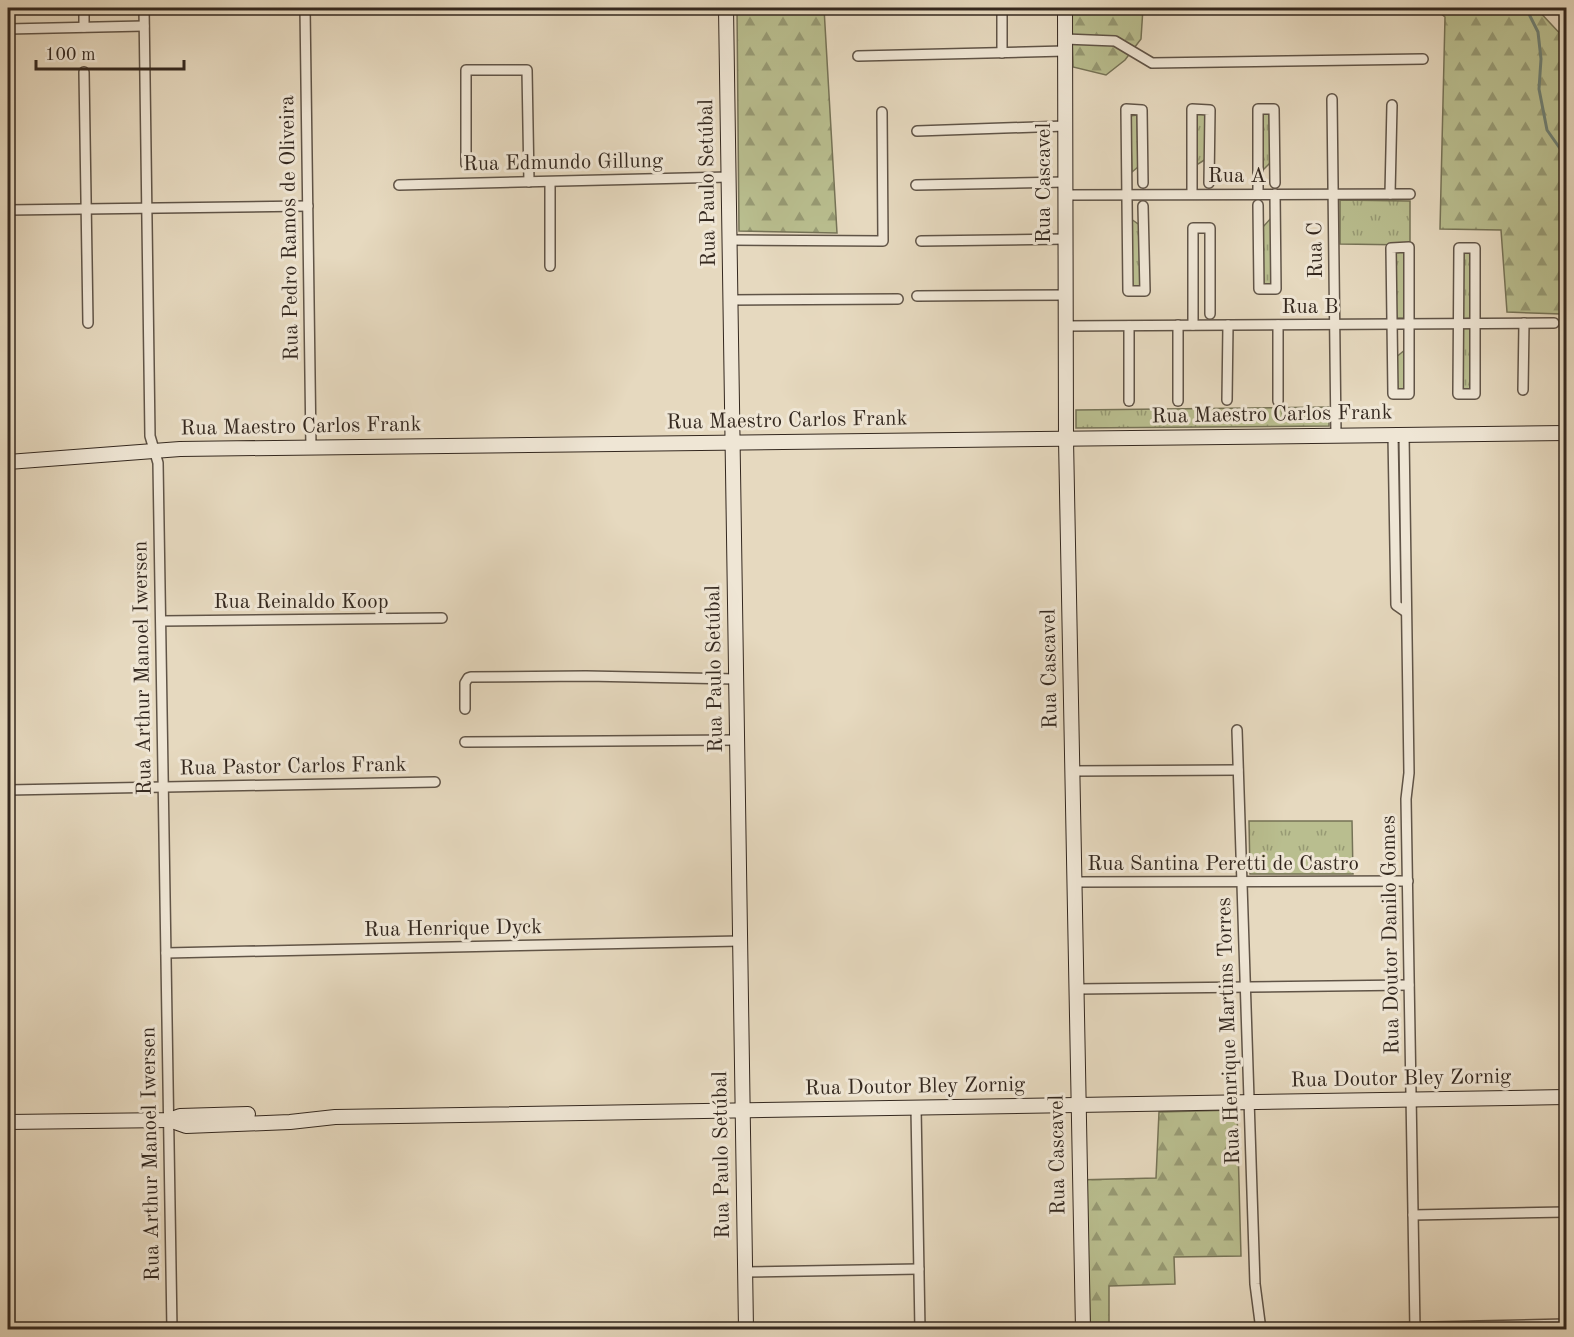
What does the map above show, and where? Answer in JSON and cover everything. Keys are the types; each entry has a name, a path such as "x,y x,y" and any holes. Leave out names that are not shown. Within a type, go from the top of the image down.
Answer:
{"main road":[{"name":"Rua Paulo Setúbal","path":"726,8 746,1329"},
{"name":"Rua Cascavel","path":"1065,8 1066,439 1083,1329"},
{"name":"Rua Maestro Carlos Frank","path":"8,462 155,450 1566,433"},
{"name":"Rua Doutor Bley Zornig","path":"8,1122 169,1120 186,1126 290,1122 335,1117 1566,1097"}],"street":[{"path":"84,8 84,27"},
{"name":"Rua Arthur Manoel Iwersen","path":"144,8 150,436 158,463 172,1329"},
{"name":"Rua Pedro Ramos de Oliveira","path":"305,8 311,448"},
{"path":"1002,8 1002,53"},
{"path":"8,29 144,26"},
{"path":"858,56 1002,53 1115,41 1152,63 1423,59"},
{"path":"466,164 466,69 527,70 529,182"},
{"path":"84,72 88,323"},
{"name":"Rua C","path":"1332,99 1336,436"},
{"path":"1390,194 1392,105"},
{"path":"1258,194 1258,109 1275,109 1275,183"},
{"path":"1143,183 1142,110 1126,110 1128,291 1145,291 1143,206"},
{"path":"1192,194 1192,110 1209,110 1209,183"},
{"path":"730,240 883,241 882,112"},
{"path":"917,131 1065,126"},
{"path":"1192,173 1209,161"},
{"path":"1258,177 1275,162"},
{"path":"1127,179 1143,168"},
{"name":"Rua Edmundo Gillung","path":"399,185 729,177"},
{"path":"550,182 550,266"},
{"name":"Rua A","path":"916,185 1065,189 1127,195 1410,194"},
{"path":"1258,205 1259,289 1275,289 1275,194"},
{"path":"8,210 308,207"},
{"path":"1259,227 1275,209"},
{"path":"1127,211 1144,223"},
{"path":"1193,325 1193,228 1209,228 1209,314"},
{"path":"921,241 1066,239"},
{"path":"1391,248 1408,248 1409,324 1409,394 1393,394 1391,248"},
{"path":"1459,248 1474,248 1475,394 1458,394 1459,324 1459,248"},
{"path":"1193,305 1209,291"},
{"path":"917,296 1066,295"},
{"path":"731,300 898,299"},
{"path":"1523,390 1524,323"},
{"name":"Rua B","path":"1066,326 1554,323"},
{"path":"1227,400 1228,325"},
{"path":"1278,325 1278,401"},
{"path":"1129,326 1129,401"},
{"path":"1178,326 1178,401"},
{"path":"1392,356 1409,342"},
{"name":"Rua Doutor Danilo Gomes","path":"1399,435 1396,605 1406,612 1409,773 1406,799 1415,1328"},
{"name":"Rua Reinaldo Koop","path":"160,621 442,618"},
{"path":"465,709 465,683 471,677 586,676 736,679"},
{"name":"Rua Henrique Martins Torres","path":"1237,730 1255,1284 1261,1329"},
{"path":"465,742 737,740"},
{"path":"1072,771 1238,770"},
{"name":"Rua Pastor Carlos Frank","path":"8,790 435,782"},
{"name":"Rua Santina Peretti de Castro","path":"1075,882 1408,881"},
{"name":"Rua Henrique Dyck","path":"166,953 740,941"},
{"path":"1077,989 1409,985"},
{"path":"916,1108 920,1329"},
{"path":"1413,1215 1566,1212"},
{"path":"745,1272 919,1269"},
{"path":"1293,1329 1566,1324"}],"green space":[{"path":"737,8 824,8 837,233 739,231"},
{"path":"1071,8 1143,8 1141,39 1125,60 1106,75 1073,67"},
{"path":"1434,8 1536,8 1566,40 1566,374 1561,314 1507,312 1501,230 1440,229 1445,17"},
{"path":"1261,112 1272,112 1272,161 1262,171"},
{"path":"1195,113 1205,113 1206,159 1195,166"},
{"path":"1137,115 1138,167 1132,172 1130,116"},
{"path":"1340,200 1410,201 1410,245 1340,244"},
{"path":"1272,217 1272,286 1262,286 1262,228"},
{"path":"1131,219 1141,226 1141,288 1131,288"},
{"path":"1394,251 1405,251 1406,318 1395,318"},
{"path":"1461,252 1472,252 1472,318 1461,319"},
{"path":"1461,327 1472,327 1472,392 1461,392"},
{"path":"1406,349 1406,392 1395,392 1395,358"},
{"path":"1329,407 1329,426 1076,428 1076,410"},
{"path":"1249,821 1352,821 1353,874 1250,874"},
{"path":"1237,1110 1241,1256 1174,1257 1175,1284 1109,1286 1109,1329 1080,1329 1075,1180 1156,1178 1159,1112"}],"waterway":[{"path":"1526,8 1538,32 1541,59 1539,89 1547,130 1566,157"}]}
